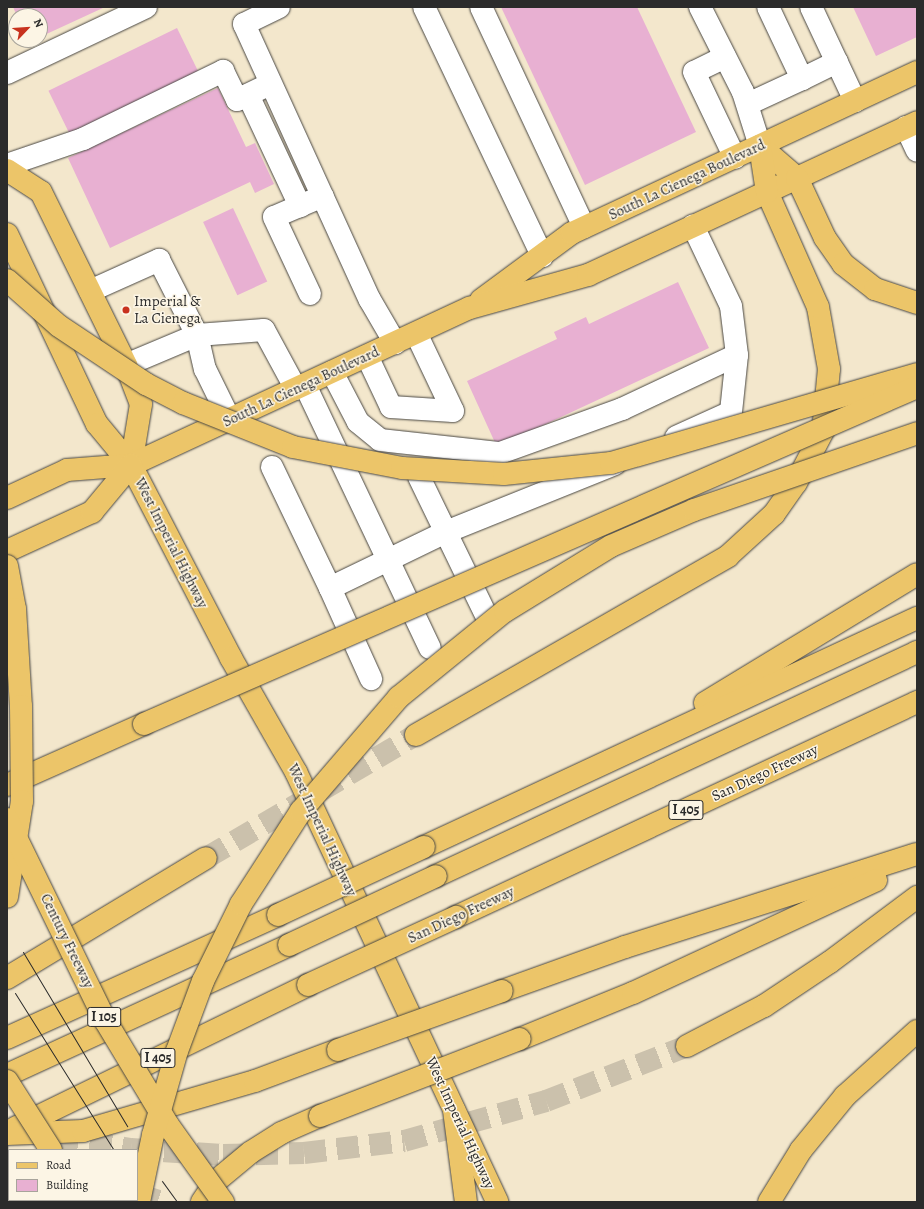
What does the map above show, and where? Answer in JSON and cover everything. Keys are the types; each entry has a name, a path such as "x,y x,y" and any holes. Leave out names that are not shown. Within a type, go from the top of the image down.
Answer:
{"main road":[{"name":"South La Cienega Boulevard","path":"470,308 584,227 917,72"},
{"name":"South La Cienega Boulevard","path":"7,498 67,470 131,465 470,308 588,275 912,125"},
{"path":"760,146 797,178 825,238 843,264 875,289 917,304"},
{"path":"416,735 728,556 774,514 796,483 823,431 829,368 818,307 767,192 760,146"},
{"name":"West Imperial Highway","path":"7,170 41,192 126,366 141,404 131,465"},
{"name":"West Imperial Highway","path":"7,234 97,424 131,465 231,658 296,772 497,1202"},
{"path":"7,280 59,326 146,384 182,403 293,447 402,468 504,474 611,463 917,374"},
{"path":"7,785 917,387"},
{"path":"139,1202 153,1135 177,1051 203,982 241,904 301,811 400,697 505,611 611,546 701,508 917,433"},
{"name":"South La Cienega Boulevard","path":"7,551 92,512 131,465"},
{"path":"7,566 19,669 22,801 7,896"},
{"path":"613,759 917,574"},
{"path":"7,1038 278,915 917,618"},
{"path":"7,1075 290,945 917,652"},
{"name":"San Diego Freeway","path":"7,1133 308,985 917,702"},
{"name":"Century Freeway","path":"7,819 106,1020 168,1125 223,1202"},
{"path":"7,1133 83,1131 255,1081 625,947 917,854"},
{"path":"7,978 206,858"},
{"path":"202,1202 216,1181 251,1152 281,1133 320,1116 633,994 917,861"},
{"path":"688,1046 764,1006 830,962 917,897"},
{"path":"769,1202 801,1150 840,1101 869,1071 917,1031"},
{"path":"7,1082 50,1149"},
{"path":"454,1110 466,1202"}],"lane":[{"path":"7,73 146,7"},
{"path":"278,7 244,24 270,84 370,300 395,343"},
{"path":"424,7 542,256"},
{"path":"481,7 584,227"},
{"path":"700,7 748,104 760,146"},
{"path":"768,7 802,78"},
{"path":"811,7 855,101"},
{"path":"725,57 694,72 735,158"},
{"path":"748,104 837,62"},
{"path":"7,165 83,139 223,71 237,100 270,84"},
{"path":"248,95 300,206"},
{"path":"912,125 917,151"},
{"path":"310,294 274,217 323,196"},
{"path":"330,588 446,532 571,484 731,412 737,355 731,306 693,226"},
{"path":"90,290 159,260 197,335 205,369 230,420"},
{"path":"126,366 197,335 264,330 300,387 389,560 430,648"},
{"path":"367,356 391,407 453,411 416,333"},
{"path":"332,372 358,422 380,440 500,453 622,409 737,355"},
{"path":"272,467 330,588 371,679"},
{"path":"419,477 487,618"}],"building":[{"path":"105,7 48,33 48,8 13,8"},
{"path":"501,7 637,7 696,132 585,185"},
{"path":"853,7 917,7 917,37 876,56"},
{"path":"177,28 199,74 71,137 48,91"},
{"path":"218,88 246,147 255,143 274,184 255,193 250,182 110,248 68,158"},
{"path":"233,208 267,281 237,295 203,222"},
{"path":"678,282 709,348 497,447 467,381 557,339 554,332 586,317 589,324"}],"tunnel":[{"path":"206,858 416,735"},
{"path":"138,1149 223,1155 304,1153 404,1141 546,1101 687,1046"},
{"path":"57,1137 131,1149"},
{"path":"138,1194 162,1202"}],"tram line":[{"path":"23,952 127,1126"},
{"path":"15,993 113,1149"},
{"path":"162,1181 177,1202"}],"place":[{"name":"Imperial & La Cienega","path":"126,310"}]}
